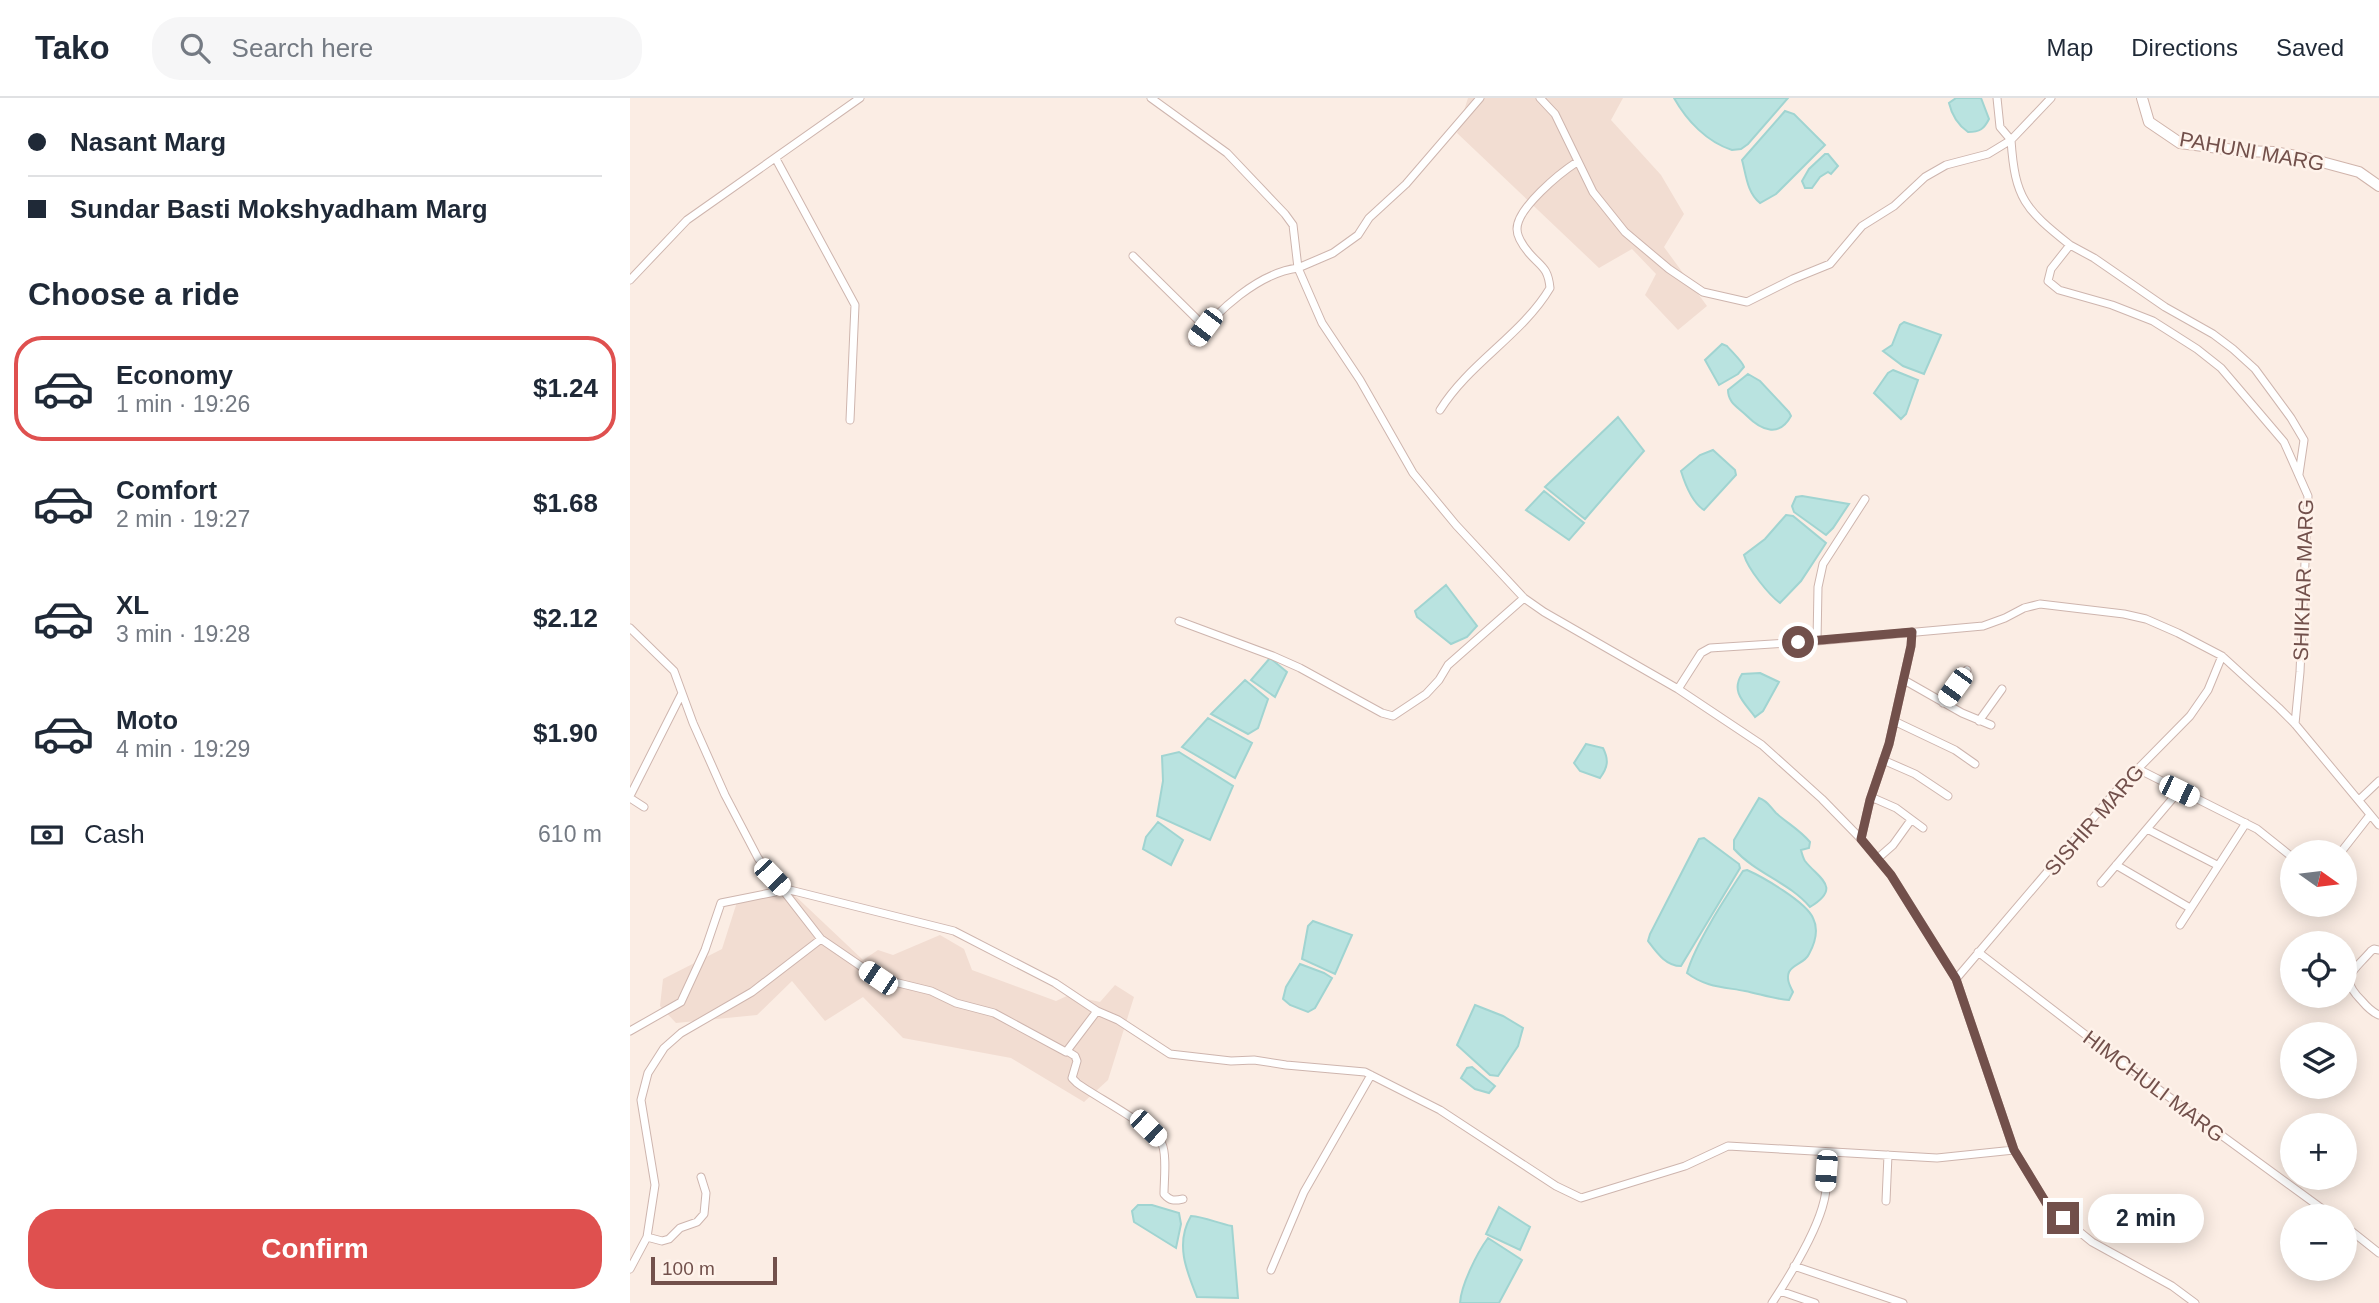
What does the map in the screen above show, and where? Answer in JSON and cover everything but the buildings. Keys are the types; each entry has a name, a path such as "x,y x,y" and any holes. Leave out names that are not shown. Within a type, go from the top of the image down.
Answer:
{"street":[{"path":"630,280 687,220 860,98"},
{"path":"1151,98 1227,153 1285,214 1293,225 1298,268 1322,323 1360,380 1413,473 1456,525 1524,598 1678,689 1774,753 1861,839 1891,875 1956,979 2014,1150 2048,1206 2092,1242 2172,1286 2195,1303"},
{"path":"1193,342 1205,327 1237,298 1277,272 1298,268 1333,253 1358,235 1368,218 1406,184 1480,98"},
{"path":"1540,98 1555,114 1593,192 1625,232 1669,269 1703,292 1747,302 1830,264 1861,226 1894,206 1925,177 1946,165 1988,154 2011,140 2051,98"},
{"path":"1997,98 2000,127 2011,140 2013,171 2020,194 2035,214 2070,245 2094,258 2165,307 2213,334 2255,369 2304,440 2299,474"},
{"name":"PAHUNI MARG","path":"2142,98 2149,122 2180,143 2307,158 2359,172 2379,186"},
{"path":"776,159 855,305 850,420"},
{"path":"1440,410 1464,379 1531,313 1550,288 1549,275 1539,261 1530,255 1517,235 1516,226 1521,213 1561,172 1577,162"},
{"name":"SHIKHAR MARG","path":"2070,245 2051,269 2048,281 2051,285 2153,321 2197,349 2221,368 2284,442 2308,496 2302,647 2295,724"},
{"path":"1133,256 1205,327"},
{"path":"1817,641 1818,587 1823,564 1865,499"},
{"path":"1179,621 1273,656 1382,713 1393,716 1426,694 1448,666 1524,598"},
{"path":"1678,689 1701,653 1710,648 1983,626 2040,604 2124,614 2146,619 2222,656 2295,724 2379,825"},
{"path":"630,628 674,671 693,723 725,795 758,858 821,939 878,978 931,991 956,1003 994,1013 1075,1056 1077,1061 1072,1078 1077,1083 1148,1128 1161,1141 1164,1151 1164,1194 1175,1201 1183,1199"},
{"path":"1861,839 1894,721 1912,632"},
{"name":"SISHIR MARG","path":"1956,979 2117,790 2190,716 2208,690 2222,656"},
{"path":"1943,703 1967,670"},
{"path":"1904,680 1943,703 1991,725"},
{"path":"1979,720 2003,689"},
{"path":"644,807 630,797 682,692"},
{"path":"1894,721 1955,750 1975,764"},
{"path":"1883,760 1915,774 1948,796"},
{"path":"2138,769 2246,823 2280,848"},
{"path":"2359,800 2379,781"},
{"path":"2101,883 2179,791"},
{"path":"1871,797 1896,808 1923,828"},
{"path":"2350,840 2370,815"},
{"path":"1877,859 1893,845 1911,820"},
{"path":"2180,925 2246,823"},
{"path":"2147,829 2217,865"},
{"path":"2116,865 2190,908"},
{"path":"630,1031 681,1002 705,950 721,903 775,892 782,888 954,931 1055,983 1170,1054 1365,1072 1440,1110 1536,1174 1581,1198 1685,1166 1728,1146 1937,1158 2014,1150"},
{"path":"630,1269 647,1237 654,1185 641,1100 648,1073 664,1048 681,1033 752,992 821,939"},
{"path":"2379,950 2371,951 2348,984 2370,1010 2379,1014"},
{"name":"HIMCHULI MARG","path":"1978,952 2113,1056 2316,1204"},
{"path":"1067,1051 1097,1011"},
{"path":"1271,1270 1304,1192 1371,1075"},
{"path":"1772,1303 1816,1223 1824,1200 1826,1171 1832,1153"},
{"path":"1885,1200 1888,1155"},
{"path":"647,1237 662,1241 669,1239 680,1228 697,1222 704,1214 706,1193 702,1177"},
{"path":"2357,1236 2379,1253"},
{"path":"1794,1266 1903,1303"},
{"path":"1780,1291 1815,1303"}],"shaded area":[{"path":"1468,98 1623,98 1611,120 1661,175 1684,214 1664,247 1707,306 1678,330 1645,295 1656,274 1632,249 1599,268 1457,133"},
{"path":"789,890 863,960 878,950 893,955 940,935 964,949 972,970 1056,1001 1069,995 1100,1002 1115,985 1134,997 1108,1080 1084,1102 1011,1058 903,1038 863,997 825,1021 792,981 757,1015 676,1023 660,1006 663,979 722,949 737,902"}],"water":[{"path":"1674,98 1788,98 1748,144 1741,149 1732,150 1714,142 1698,130"},
{"path":"1956,98 1981,98 1989,119 1983,128 1968,132 1961,126 1949,103"},
{"path":"1785,111 1794,114 1825,145 1776,194 1760,203 1750,189 1742,160"},
{"path":"1825,154 1838,166 1831,174 1828,172 1820,177 1812,188 1805,188 1802,181 1809,169"},
{"path":"1904,322 1941,335 1924,374 1903,366 1883,351 1892,345 1900,325"},
{"path":"1722,344 1727,346 1744,367 1738,374 1719,385 1705,360"},
{"path":"1893,370 1918,380 1906,414 1901,419 1874,393"},
{"path":"1748,374 1760,381 1789,412 1791,416 1781,427 1770,430 1758,425 1732,402 1728,390"},
{"path":"1618,417 1644,451 1585,519 1545,487"},
{"path":"1713,450 1735,470 1736,475 1704,510 1693,498 1681,471 1700,455"},
{"path":"1544,491 1584,523 1569,540 1526,510"},
{"path":"1796,497 1849,504 1826,535 1794,512 1792,506"},
{"path":"1786,515 1793,516 1826,543 1801,581 1780,603 1759,581 1744,555 1765,539"},
{"path":"1446,585 1477,626 1467,637 1451,644 1417,617 1415,611"},
{"path":"1270,658 1287,672 1275,697 1251,680"},
{"path":"1760,673 1779,682 1763,711 1755,717 1740,697 1738,686 1742,674"},
{"path":"1245,680 1268,699 1258,728 1248,734 1211,714"},
{"path":"1208,718 1252,743 1235,778 1182,747"},
{"path":"1586,744 1603,748 1605,752 1607,763 1600,778 1580,771 1574,763"},
{"path":"1179,752 1233,786 1210,840 1157,816 1163,781 1162,756"},
{"path":"1759,798 1767,802 1810,842 1809,848 1801,850 1803,856 1825,883 1826,888 1820,900 1810,907 1802,898 1752,865 1734,849 1734,840"},
{"path":"1158,822 1183,840 1171,865 1143,849 1146,837"},
{"path":"1704,838 1739,864 1740,868 1681,966 1671,964 1662,958 1648,941 1699,839"},
{"path":"1747,870 1773,884 1802,905 1815,923 1815,936 1809,954 1789,972 1788,980 1793,992 1789,1000 1715,986 1687,973 1712,921 1743,871"},
{"path":"1313,921 1352,935 1335,974 1302,959 1308,926"},
{"path":"1300,964 1332,978 1315,1008 1308,1012 1283,999 1286,987"},
{"path":"1475,1005 1503,1016 1523,1028 1518,1046 1498,1076 1490,1075 1457,1045"},
{"path":"1472,1067 1495,1086 1489,1093 1475,1089 1461,1078 1467,1068"},
{"path":"1138,1205 1152,1205 1179,1213 1181,1224 1176,1248 1134,1222 1132,1211"},
{"path":"1499,1207 1530,1227 1520,1250 1486,1234"},
{"path":"1191,1216 1232,1226 1238,1298 1197,1297 1186,1267 1183,1246 1186,1226"},
{"path":"1488,1238 1522,1260 1499,1303 1460,1303 1470,1269"}],"route":[{"path":"1798,642 1912,632 1889,744 1870,800 1861,839 1891,875 1956,979 2014,1150 2048,1206 2063,1218"}]}
